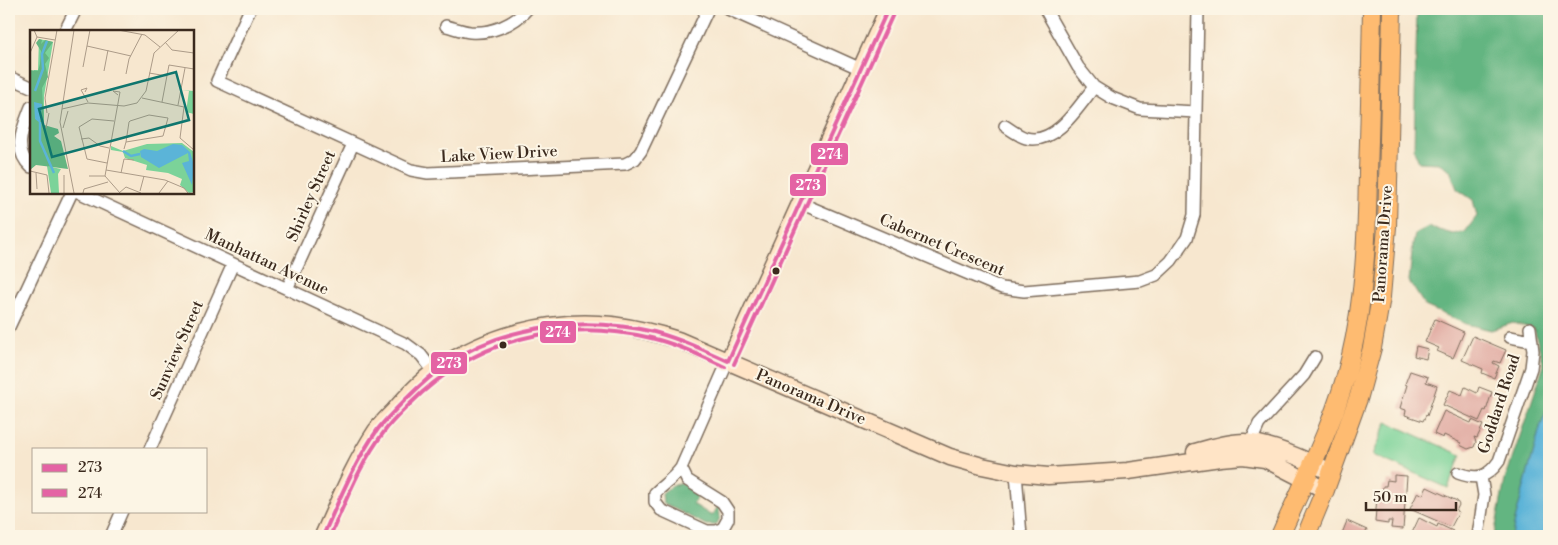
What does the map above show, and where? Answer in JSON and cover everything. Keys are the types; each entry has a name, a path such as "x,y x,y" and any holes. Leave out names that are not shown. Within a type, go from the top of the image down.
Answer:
{"main road":[{"name":"Panorama Drive","path":"1305,479 1335,409 1350,362 1359,321 1364,279 1367,218 1372,9"},
{"name":"Panorama Drive","path":"1326,490 1359,396 1372,348 1382,297 1387,227 1392,9"},
{"path":"1280,536 1305,479"},
{"path":"1306,536 1326,490"}],"street":[{"path":"66,30 76,9"},
{"name":"Lake View Drive","path":"250,9 217,81 411,170 428,173 625,164 635,159 641,151 708,9"},
{"path":"446,26 471,32 493,30 508,25 527,9"},
{"path":"728,9 861,69"},
{"path":"681,468 687,480 722,502 728,511 728,519 723,528 717,531 707,531 661,510 655,502 655,494 681,468 888,9"},
{"path":"1045,9 1078,67 1094,87 1112,98 1140,109 1196,112"},
{"name":"Cabernet Crescent","path":"800,203 1002,288 1024,291 1140,281 1156,275 1170,261 1187,238 1194,215 1198,9"},
{"path":"9,77 30,87"},
{"path":"1005,126 1026,138 1044,137 1060,129 1094,87"},
{"path":"30,110 21,133 20,144 22,156 30,166"},
{"name":"Shirley Street","path":"287,289 353,144"},
{"path":"9,327 71,194"},
{"name":"Manhattan Avenue","path":"82,194 406,344 421,356 434,372"},
{"name":"Sunview Street","path":"150,448 233,264"},
{"name":"Panorama Drive","path":"323,536 356,465 377,430 408,395 434,372 466,352 506,336 548,326 586,324 645,330 678,340 950,457 982,466 1016,473 1048,476 1128,471 1243,456 1264,459 1326,490"},
{"name":"Goddard Road","path":"1458,473 1471,477 1481,477 1492,471 1499,461 1531,368 1533,351 1530,328"},
{"name":"Goddard Road","path":"1510,337 1531,341"},
{"path":"1251,442 1259,424 1304,375 1315,357"},
{"name":"Panorama Drive","path":"1128,471 1235,442 1251,442 1267,446 1332,472"},
{"path":"1016,473 1021,536"},
{"path":"1478,536 1484,495 1481,477"},
{"path":"115,535 122,512"}],"green space":[{"path":"1417,9 1549,9 1549,409 1541,424 1512,536 1494,536 1505,480 1544,365 1534,329 1513,323 1491,330 1466,324 1425,306 1409,281 1415,234 1428,227 1453,234 1465,232 1477,216 1473,200 1457,189 1450,170 1439,163 1419,162 1414,150"},
{"path":"1387,422 1461,455 1448,488 1373,455"},
{"path":"681,483 699,493 693,504 712,516 719,505 720,518 716,525 706,525 663,503 662,494 672,486"}],"water":[{"path":"1549,409 1549,536 1512,536 1541,424"}],"building":[{"path":"1435,319 1464,332 1453,358 1437,351 1439,348 1425,342"},
{"path":"1473,336 1506,350 1500,363 1494,361 1493,363 1499,366 1494,378 1482,373 1483,369 1462,360"},
{"path":"1416,346 1428,349 1426,359 1414,356"},
{"path":"1410,371 1428,377 1426,382 1437,386 1427,416 1423,421 1405,415 1406,410 1400,408"},
{"path":"1465,387 1477,393 1479,387 1492,392 1486,411 1484,410 1479,421 1443,405 1450,390 1462,395"},
{"path":"1444,411 1471,423 1472,420 1483,425 1477,438 1474,437 1476,442 1474,447 1468,449 1460,445 1461,443 1444,435 1443,438 1434,434"},
{"path":"1394,475 1407,476 1403,529 1391,528 1392,521 1388,521 1388,524 1375,522 1377,497 1382,497 1383,486 1386,486 1387,480 1394,481"},
{"path":"1427,487 1457,501 1459,505 1456,511 1459,512 1451,527 1410,509 1418,492 1423,495"},
{"path":"1419,518 1437,527 1438,524 1453,531 1451,536 1417,536 1412,533"},
{"path":"1347,521 1367,530 1364,536 1341,536"}],"transit line":[{"name":"273","path":"728,361 888,9"},
{"name":"274","path":"734,364 894,12"},
{"name":"273","path":"323,536 355,467 378,429 430,377 470,350 520,332 547,327 601,325 628,327 654,332 683,341 728,361"},
{"name":"274","path":"330,536 368,456 390,425 435,382 462,363 491,349 521,339 552,333 585,330 617,332 651,338 670,344 725,367"}]}
